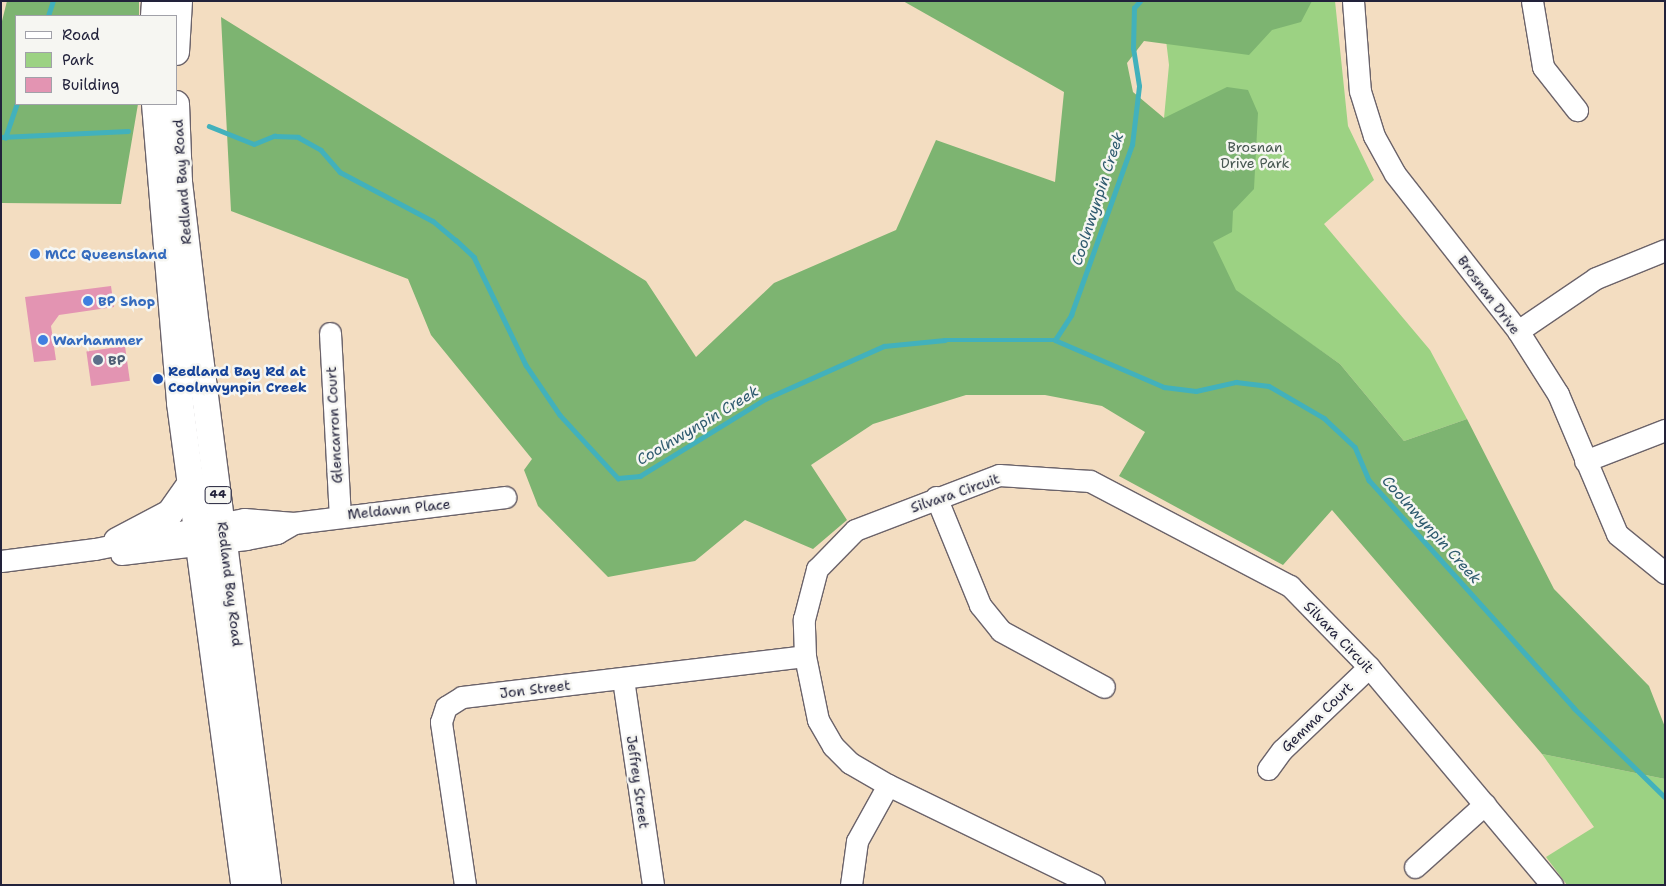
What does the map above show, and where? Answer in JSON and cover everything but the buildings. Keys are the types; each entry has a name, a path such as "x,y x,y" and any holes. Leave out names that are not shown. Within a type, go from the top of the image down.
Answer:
{"main road":[{"path":"154,15 155,1"},
{"path":"178,18 179,1"},
{"name":"Redland Bay Road","path":"155,105 173,331 192,482 212,535 268,885"},
{"name":"Redland Bay Road","path":"176,105 179,182 244,885"},
{"path":"106,545 170,513 192,482"}],"street":[{"name":"Brosnan Drive","path":"1353,1 1360,91 1374,136 1396,174 1518,331 1558,394 1585,461 1618,534 1665,573"},
{"path":"1532,1 1543,68 1577,110"},
{"path":"1518,331 1556,301 1596,278 1665,250"},
{"name":"Glencarron Court","path":"330,333 340,516"},
{"path":"1585,461 1665,430"},
{"name":"Silvara Circuit","path":"1086,883 888,785 850,763 833,746 818,720 805,656 804,619 817,569 855,530 936,497 999,475 1090,481 1290,586 1369,667 1552,885"},
{"path":"936,497 980,605 1001,631 1104,687"},
{"name":"Meldawn Place","path":"106,545 119,555 212,535 270,518 294,522 505,498"},
{"path":"1,561 106,545"},
{"name":"Jon Street","path":"465,885 441,722 446,707 462,697 622,679 701,666 805,656"},
{"name":"Gemma Court","path":"1268,769 1282,750 1369,667"},
{"name":"Jeffrey Street","path":"622,679 653,885"},
{"path":"851,885 856,841 888,785"},
{"path":"1415,867 1485,804"}],"green space":[{"path":"7,1 139,1 139,15 15,15 15,105 138,105 121,204 1,203 1,25"},
{"path":"903,1 1312,1 1301,22 1272,30 1249,55 1144,41 1127,63 1133,92 1164,118 1227,87 1248,90 1258,113 1254,189 1233,211 1232,232 1213,242 1236,290 1340,364 1404,441 1467,419 1554,589 1649,686 1665,727 1665,779 1542,754 1332,510 1283,565 1119,476 1145,432 1102,406 1045,395 966,395 873,424 811,465 847,520 813,549 745,520 695,561 608,577 538,506 524,470 532,459 431,335 408,279 231,211 221,17 646,281 696,357 774,283 896,230 936,140 1055,182 1064,92"},
{"name":"Brosnan Drive Park","path":"1173,1 1335,1 1348,126 1374,180 1324,224 1430,350 1467,419 1404,441 1340,364 1134,221 1164,118 1169,65 1163,15"},
{"path":"1542,754 1665,779 1665,885 1567,885 1546,857 1594,827"}],"waterway":[{"path":"48,15 53,1"},
{"name":"Coolnwynpin Creek","path":"1055,340 1071,315 1132,145 1139,86 1133,48 1134,8 1140,1"},
{"path":"5,138 17,105"},
{"name":"Coolnwynpin Creek","path":"209,126 254,144 274,136 298,137 321,150 340,172 433,221 456,240 474,257 526,365 560,415 618,478 640,476 765,399 884,346 945,340 1055,340 1164,387 1196,391 1236,382 1269,386 1324,418 1355,447 1369,480 1574,708 1665,797"},
{"name":"Coolnwynpin Creek","path":"1,137 128,131"}],"place":[{"name":"MCC Queensland","path":"35,254"},
{"name":"BP Shop","path":"88,301"},
{"name":"Warhammer","path":"43,340"},
{"name":"BP","path":"98,360"},
{"name":"Redland Bay Rd at Coolnwynpin Creek","path":"158,379"}]}
